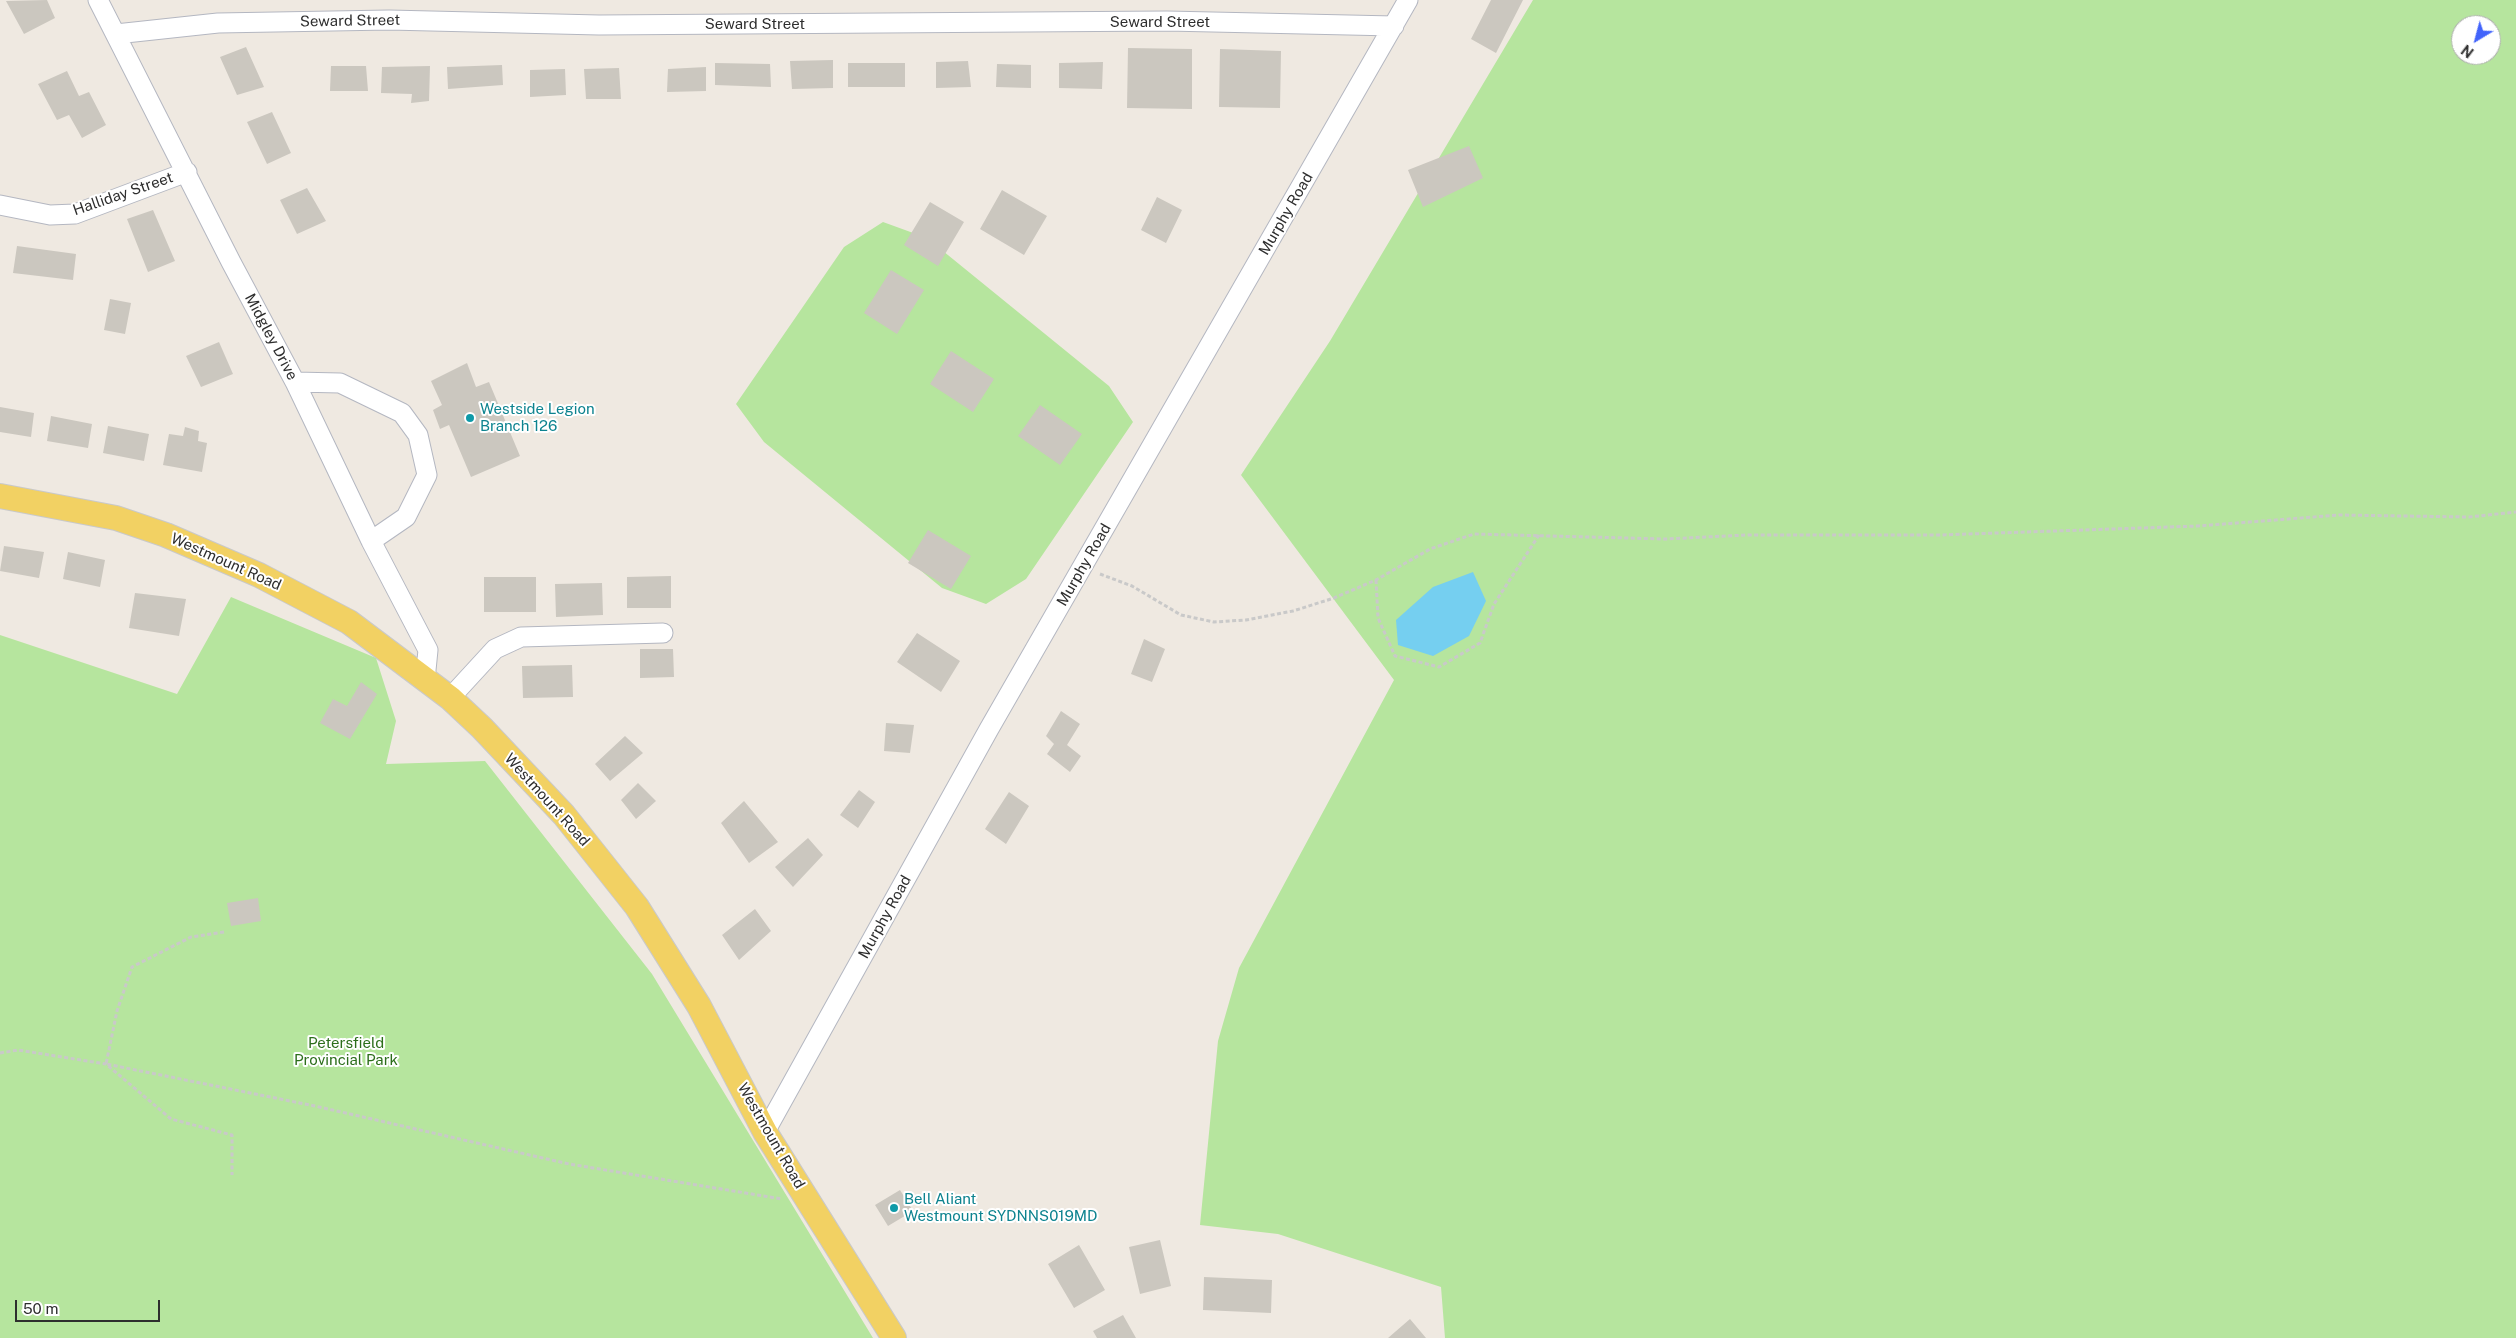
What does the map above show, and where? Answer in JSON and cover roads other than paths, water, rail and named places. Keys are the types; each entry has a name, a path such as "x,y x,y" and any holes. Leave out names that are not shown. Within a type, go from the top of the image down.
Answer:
{"main road":[{"name":"Westmount Road","path":"0,496 116,518 203,550 259,575 349,622 450,698 482,728 564,815 637,907 699,1006 766,1132 894,1338"}],"street":[{"name":"Midgley Drive","path":"98,0 187,172 231,262 295,382 372,541 428,650 425,680"},
{"name":"Murphy Road","path":"766,1132 989,729 1408,0"},
{"name":"Seward Street","path":"116,34 218,23 389,20 599,25 1167,21 1394,26"},
{"name":"Halliday Street","path":"0,205 50,215 75,214 187,172"},
{"path":"295,382 340,383 402,413 418,435 427,475 406,517 372,541"},
{"path":"450,698 495,649 521,637 663,633"}],"water":[{"path":"1473,572 1486,601 1469,636 1433,656 1398,645 1396,620 1433,587"}],"place":[{"name":"Westside Legion Branch 126","path":"470,418"},
{"name":"Bell Aliant Westmount SYDNNS019MD","path":"894,1208"}],"park label":[{"name":"Petersfield Provincial Park","path":"346,1052"}]}
